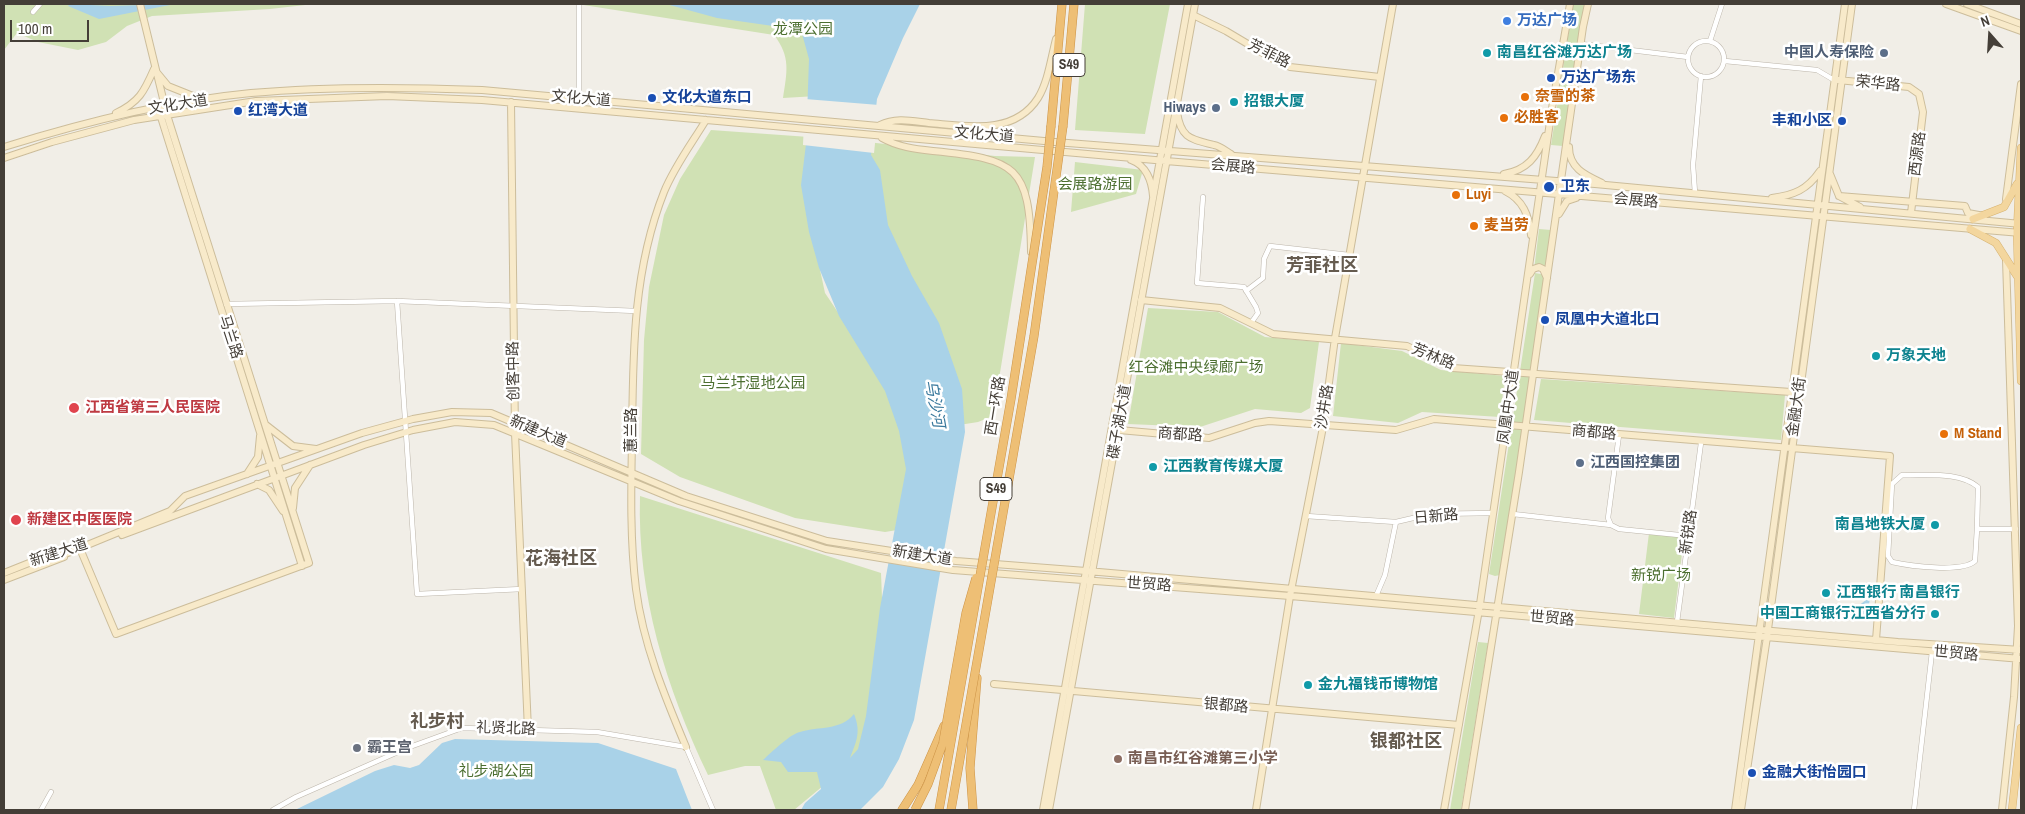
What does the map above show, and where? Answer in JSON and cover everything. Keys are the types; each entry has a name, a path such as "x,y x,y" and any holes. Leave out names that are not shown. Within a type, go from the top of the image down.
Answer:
{"highway":[{"name":"西一环路","path":"939,810 1032,274 1047,167 1062,4"},
{"name":"西一环路","path":"951,810 1044,278 1058,169 1074,4"},
{"path":"915,810 928,784 943,743 946,717 966,612 986,547"},
{"path":"972,810 970,768 979,654"},
{"path":"902,810 926,769 946,717"}],"main road":[{"path":"140,4 164,115"},
{"name":"碟子湖大道","path":"1166,151 1188,4"},
{"name":"碟子湖大道","path":"1043,810 1093,571 1119,430 1164,161 1195,4"},
{"name":"沙井路","path":"1256,810 1291,592 1322,427 1335,338 1393,4"},
{"name":"凤凰中大道","path":"1444,810 1480,604 1549,126 1570,4"},
{"name":"凤凰中大道","path":"1465,810 1513,514 1588,4"},
{"name":"金融大街","path":"1735,810 1791,392 1820,205 1845,4"},
{"name":"金融大街","path":"1837,80 1852,4"},
{"path":"1946,4 2021,31"},
{"path":"1967,4 2021,24"},
{"name":"芳菲路","path":"1193,16 1226,31 1290,67 1380,77"},
{"path":"879,125 890,120 904,120 971,127 994,126 1022,115 1038,98 1043,87 1061,24"},
{"path":"154,70 168,86 204,100"},
{"path":"105,119 131,106 144,92 154,70"},
{"name":"荣华路","path":"1837,80 1909,87 1919,94"},
{"path":"2004,207 2008,194 2012,142 2021,84"},
{"name":"文化大道","path":"4,147 105,119 204,100 250,93 386,87 482,90 1166,151"},
{"name":"西源路","path":"1910,213 1923,112 1919,94"},
{"name":"文化大道","path":"4,158 52,142 164,115 256,101 387,96 511,102 1164,161"},
{"name":"创客中路","path":"511,102 514,422 528,730"},
{"path":"1176,106 1184,133 1197,142 1215,145 1235,156"},
{"name":"马兰路","path":"164,115 265,424 287,518 302,566"},
{"name":"马兰路","path":"164,115 260,430 274,464"},
{"path":"1571,115 1568,150 1570,158 1580,172 1607,185"},
{"name":"蕙兰路","path":"686,747 664,695 649,649 636,589 631,481 636,311 637,294 649,241 665,191 706,120"},
{"path":"1491,175 1514,172 1528,165 1541,147 1549,126"},
{"path":"879,136 908,148 975,155 992,159 1007,168 1018,178 1027,195 1031,218 1032,274"},
{"path":"2021,148 2019,179 2021,381"},
{"name":"会展路","path":"1166,151 1365,164 2019,224"},
{"path":"1123,157 1135,161 1144,168 1152,186 1153,205"},
{"name":"碟子湖大道","path":"1049,810 1083,580 1153,205 1164,161"},
{"name":"会展路","path":"1164,161 2019,233"},
{"path":"1763,200 1800,192 1813,182 1825,168 1835,191 1840,196 1863,209"},
{"path":"1974,219 2004,207 2012,196 2019,179"},
{"path":"1502,189 1517,198 1527,213 1532,245"},
{"path":"1840,196 1965,206 1968,213 1985,216"},
{"path":"1555,227 1559,212 1567,201 1592,197"},
{"name":"金融大街","path":"1741,810 1792,449 1818,216"},
{"path":"1970,229 1986,236 2003,250 2019,279"},
{"path":"2002,810 2019,659 2008,276 2003,250"},
{"path":"1527,280 1531,270 1537,266 1543,269 1547,279"},
{"name":"芳林路","path":"1141,300 1220,308 1272,334 1335,338 1407,346 1453,368 1791,392"},
{"name":"新建大道","path":"4,573 39,559 63,555 81,548 170,511 185,496 274,464 405,421 452,412 491,413 686,496 826,540 934,558 1085,571"},
{"name":"商都路","path":"1119,430 1209,438 1255,423 1269,421 1322,427 1396,430 1434,419 1890,456 1876,640"},
{"name":"新建大道","path":"4,580 311,465 406,432 454,422 494,425 631,481 744,523 826,549 932,567 1083,580"},
{"path":"265,424 293,446 317,449"},
{"path":"247,474 258,457 260,430"},
{"path":"293,512 296,488 311,465"},
{"name":"马兰路","path":"81,551 116,634 310,563 293,512 278,477"},
{"path":"257,484 269,490 287,518"},
{"name":"世贸路","path":"1085,571 1497,614 1758,633"},
{"name":"世贸路","path":"1083,580 1376,596 1480,604 1677,622 1932,652 2019,659"},
{"name":"世贸路","path":"1767,634 2019,650"},
{"name":"银都路","path":"994,684 1459,725"},
{"path":"2012,810 2021,728"}],"street":[{"path":"33,12 40,4"},
{"path":"579,4 579,99"},
{"path":"1710,41 1722,4"},
{"path":"1710,41 1720,46 1725,61 1723,67 1714,76 1701,76 1693,71 1688,57 1690,51 1698,42 1710,41"},
{"path":"1581,44 1688,57"},
{"path":"1725,61 1817,70 1837,80"},
{"path":"1695,193 1693,165 1701,76"},
{"path":"1202,197 1196,283 1244,287 1258,313 1251,323"},
{"path":"1246,291 1263,278 1264,258 1270,246 1350,255"},
{"path":"397,301 416,594 522,589"},
{"path":"226,304 397,301 513,304 636,311"},
{"path":"1610,525 1608,518 1619,435"},
{"name":"新锐路","path":"1677,622 1701,442"},
{"path":"1902,475 1960,477 1970,480 1978,487 1977,529 1975,561 1971,565 1958,567 1892,562 1888,556 1892,484 1902,475"},
{"name":"日新路","path":"1376,596 1384,575 1396,522 1430,514 1493,513"},
{"path":"1513,514 1688,536"},
{"path":"1306,516 1396,522"},
{"path":"1977,529 2016,529"},
{"path":"1914,810 1932,652"},
{"name":"礼贤北路","path":"273,810 296,797 407,748 462,728 597,732 686,747"},
{"path":"686,747 713,810"},
{"path":"41,810 51,792"}],"green space":[{"path":"4,4 314,4 270,9 152,16 127,26 106,42 78,50 38,42 17,33 4,50"},
{"name":"龙潭公园","path":"577,4 834,4 817,96 783,98 786,72 785,58 783,50 774,35"},
{"path":"1085,4 1170,4 1145,134 1075,130"},
{"path":"1573,4 1585,4 1563,146 1551,145"},
{"name":"马兰圩湿地公园","path":"711,130 809,137 808,214 825,293 890,390 909,442 903,529 885,532 795,518 680,477 641,454 644,340 649,287 664,215 680,179"},
{"path":"867,142 995,156 1035,157 993,416 978,422 959,425 899,275"},
{"name":"会展路游园","path":"1075,162 1143,170 1136,194 1071,212"},
{"path":"1539,229 1551,230 1547,271 1534,270"},
{"path":"1535,273 1546,275 1500,575 1495,576 1489,574"},
{"name":"红谷滩中央绿廊广场","path":"1148,308 1218,312 1265,337 1319,342 1310,408 1301,413 1255,409 1200,427 1128,424"},
{"path":"1341,343 1402,351 1441,370 1505,376 1500,417 1422,412 1398,423 1333,416"},
{"path":"1541,379 1785,395 1781,440 1534,420"},
{"path":"640,496 881,573 883,623 874,709 859,756 794,810 776,810 760,766 745,766 708,775 679,708 657,640 643,569 640,533"},
{"name":"新锐广场","path":"1649,533 1684,537 1674,618 1639,614"},
{"path":"1478,642 1488,643 1461,810 1450,810"}],"water":[{"path":"70,4 111,6 175,4 99,19 68,6"},
{"name":"乌沙河","path":"666,4 920,4 877,99 871,155 880,170 888,225 912,276 939,323 962,389 965,432 914,720 899,759 883,787 860,810 801,810 805,803 821,789 817,772 788,772 781,762 763,760 796,733 836,726 854,714 858,731 850,758 858,749 866,716 880,608 906,469 899,431 885,391 839,316 819,268 809,232 801,185 806,144 809,59 801,30 717,18"},
{"path":"1870,597 1868,614 1854,616 1854,609"},
{"name":"礼步湖公园","path":"455,739 598,743 676,769 692,810 295,810 375,771 394,765 410,768 419,765 442,743"}],"pier":[{"path":"805,99 879,105 874,153 803,145"}],"place":[{"name":"万达广场","path":"1507,21"},
{"name":"南昌红谷滩万达广场","path":"1487,53"},
{"name":"中国人寿保险","path":"1884,53"},
{"name":"万达广场东","path":"1551,78"},
{"name":"奈雪的茶","path":"1525,97"},
{"name":"文化大道东口","path":"652,98"},
{"name":"招银大厦","path":"1234,102"},
{"name":"Hiways","path":"1216,108"},
{"name":"红湾大道","path":"238,111"},
{"name":"必胜客","path":"1504,118"},
{"name":"丰和小区","path":"1842,121"},
{"name":"卫东","path":"1549,187"},
{"name":"Luyi","path":"1456,195"},
{"name":"麦当劳","path":"1474,226"},
{"name":"凤凰中大道北口","path":"1545,320"},
{"name":"万象天地","path":"1876,356"},
{"name":"江西省第三人民医院","path":"74,408"},
{"name":"M Stand","path":"1944,434"},
{"name":"江西国控集团","path":"1580,463"},
{"name":"江西教育传媒大厦","path":"1153,467"},
{"name":"新建区中医医院","path":"16,520"},
{"name":"南昌地铁大厦","path":"1935,525"},
{"name":"江西银行 南昌银行","path":"1826,593"},
{"name":"中国工商银行江西省分行","path":"1935,614"},
{"name":"金九福钱币博物馆","path":"1308,685"},
{"name":"霸王宫","path":"357,748"},
{"name":"南昌市红谷滩第三小学","path":"1118,759"},
{"name":"金融大街怡园口","path":"1752,773"}],"district":[{"name":"芳菲社区","path":"1322,266"},
{"name":"花海社区","path":"561,559"},
{"name":"礼步村","path":"437,722"},
{"name":"银都社区","path":"1406,742"}]}
